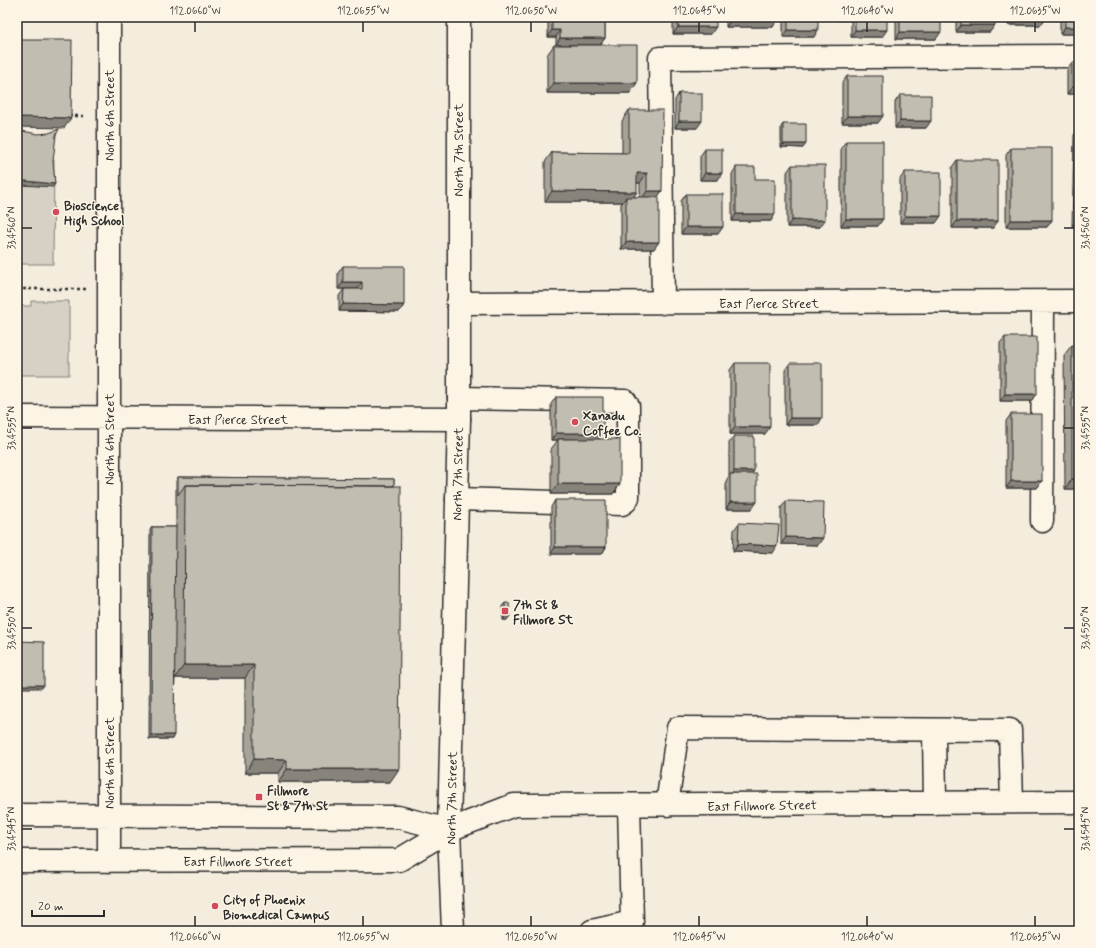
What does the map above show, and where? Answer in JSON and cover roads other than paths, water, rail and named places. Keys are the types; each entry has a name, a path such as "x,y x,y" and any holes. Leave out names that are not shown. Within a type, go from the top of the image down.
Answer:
{"street":[{"name":"North 6th Street","path":"109,17 109,861"},
{"name":"North 7th Street","path":"452,931 450,830 458,419 458,17"},
{"path":"663,303 660,58 1079,56"},
{"path":"1042,521 1043,302"},
{"name":"East Pierce Street","path":"458,303 1079,302"},
{"path":"457,499 622,504 628,497 628,406 625,401 458,398"},
{"name":"East Pierce Street","path":"17,417 458,419"},
{"path":"668,806 678,728 1010,730 1012,802"},
{"path":"934,730 935,803"},
{"name":"East Fillmore Street","path":"17,861 399,860 450,830 514,805 668,806 1079,802"},
{"path":"592,931 632,922 629,806"},
{"path":"17,815 398,817 450,830"}],"place":[{"name":"Bioscience High School","path":"56,212"},
{"name":"Xanadu Coffee Co.","path":"575,422"},
{"name":"7th St & Fillmore St","path":"505,611"},
{"name":"Fillmore St & 7th St","path":"259,797"},
{"name":"City of Phoenix Biomedical Campus","path":"215,906"}]}
